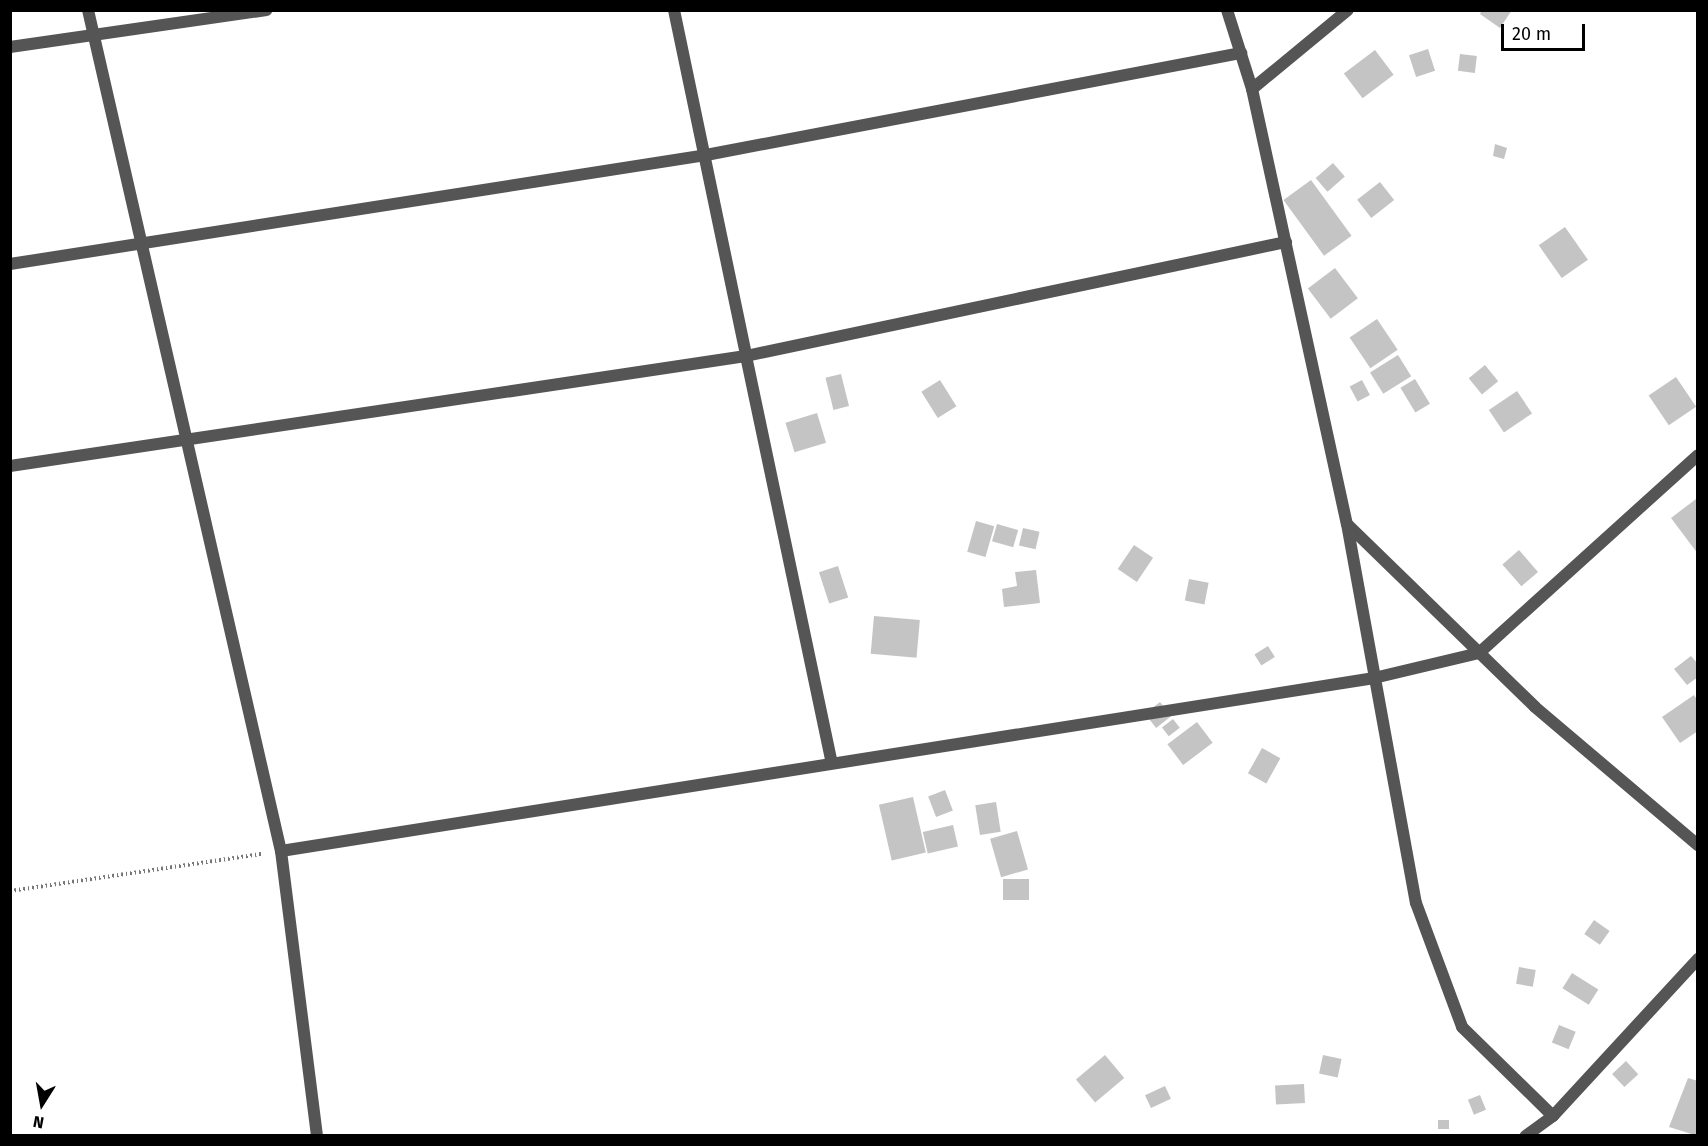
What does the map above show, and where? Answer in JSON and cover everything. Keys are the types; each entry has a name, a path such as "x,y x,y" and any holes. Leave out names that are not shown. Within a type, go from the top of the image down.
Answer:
{"street":[{"path":"88,10 183,437 281,851 317,1136"},
{"path":"10,47 266,10"},
{"path":"674,10 832,763"},
{"path":"1227,10 1252,89 1347,524 1416,903 1462,1027 1553,1116"},
{"path":"1252,89 1348,10"},
{"path":"10,264 706,155 1241,53"},
{"path":"10,466 183,437 746,356 1286,242"},
{"path":"281,851 1374,678 1479,653 1698,455"},
{"path":"1347,524 1535,707 1698,845"},
{"path":"1525,1136 1553,1116 1698,959"}],"path":[{"path":"10,891 281,851"}],"building":[{"path":"1482,10 1512,10 1500,28 1480,14"},
{"path":"1428,49 1435,71 1416,77 1409,55"},
{"path":"1375,50 1394,75 1363,98 1344,73"},
{"path":"1460,54 1477,56 1475,73 1458,71"},
{"path":"1495,144 1507,148 1504,159 1493,156"},
{"path":"1333,163 1345,177 1327,192 1316,178"},
{"path":"1311,180 1352,236 1324,256 1283,200"},
{"path":"1380,182 1394,200 1371,218 1357,200"},
{"path":"1565,227 1588,260 1562,278 1539,245"},
{"path":"1335,268 1358,298 1331,319 1308,288"},
{"path":"1377,319 1398,350 1370,368 1350,337"},
{"path":"1398,355 1411,376 1383,394 1370,372"},
{"path":"1485,365 1498,381 1482,395 1469,378"},
{"path":"841,374 849,406 833,410 825,378"},
{"path":"1676,377 1696,407 1669,425 1649,395"},
{"path":"1415,379 1430,404 1415,413 1400,388"},
{"path":"940,380 956,406 938,418 921,392"},
{"path":"1362,380 1370,395 1358,402 1350,387"},
{"path":"1517,391 1532,413 1504,432 1489,410"},
{"path":"817,413 826,443 795,452 785,423"},
{"path":"1696,499 1698,501 1698,554 1671,518"},
{"path":"976,521 994,526 985,557 967,552"},
{"path":"997,524 1018,530 1013,547 992,541"},
{"path":"1023,528 1040,532 1036,549 1019,546"},
{"path":"1134,545 1153,558 1137,582 1118,569"},
{"path":"1519,550 1538,572 1521,586 1502,564"},
{"path":"838,566 848,597 829,604 819,572"},
{"path":"1036,570 1040,603 1004,607 1002,589 1017,586 1015,572"},
{"path":"1189,579 1209,583 1204,604 1185,601"},
{"path":"874,616 920,620 917,658 871,654"},
{"path":"1268,646 1275,657 1261,666 1254,654"},
{"path":"1691,656 1698,664 1698,677 1687,685 1674,669"},
{"path":"1694,695 1698,701 1698,731 1680,743 1662,717"},
{"path":"1160,702 1171,716 1156,728 1145,714"},
{"path":"1173,719 1180,728 1169,736 1162,728"},
{"path":"1197,722 1213,743 1183,765 1167,744"},
{"path":"1262,748 1280,758 1266,784 1248,773"},
{"path":"945,790 953,811 936,817 928,796"},
{"path":"913,797 926,853 892,860 879,805"},
{"path":"996,802 1001,832 980,835 975,805"},
{"path":"953,825 958,846 928,853 923,832"},
{"path":"1017,831 1028,869 1001,877 990,839"},
{"path":"1003,879 1029,879 1029,900 1003,900"},
{"path":"1594,920 1610,931 1600,945 1584,934"},
{"path":"1519,967 1536,970 1533,987 1516,984"},
{"path":"1572,973 1598,989 1589,1005 1562,988"},
{"path":"1559,1025 1576,1032 1569,1049 1552,1043"},
{"path":"1105,1055 1124,1078 1095,1102 1076,1079"},
{"path":"1323,1055 1342,1059 1338,1078 1319,1074"},
{"path":"1626,1061 1638,1074 1624,1087 1612,1074"},
{"path":"1688,1078 1698,1081 1698,1136 1669,1127"},
{"path":"1304,1084 1305,1103 1276,1104 1275,1086"},
{"path":"1165,1086 1171,1099 1151,1108 1145,1095"},
{"path":"1480,1095 1486,1110 1474,1115 1468,1100"},
{"path":"1438,1120 1449,1120 1449,1129 1438,1129"}]}
